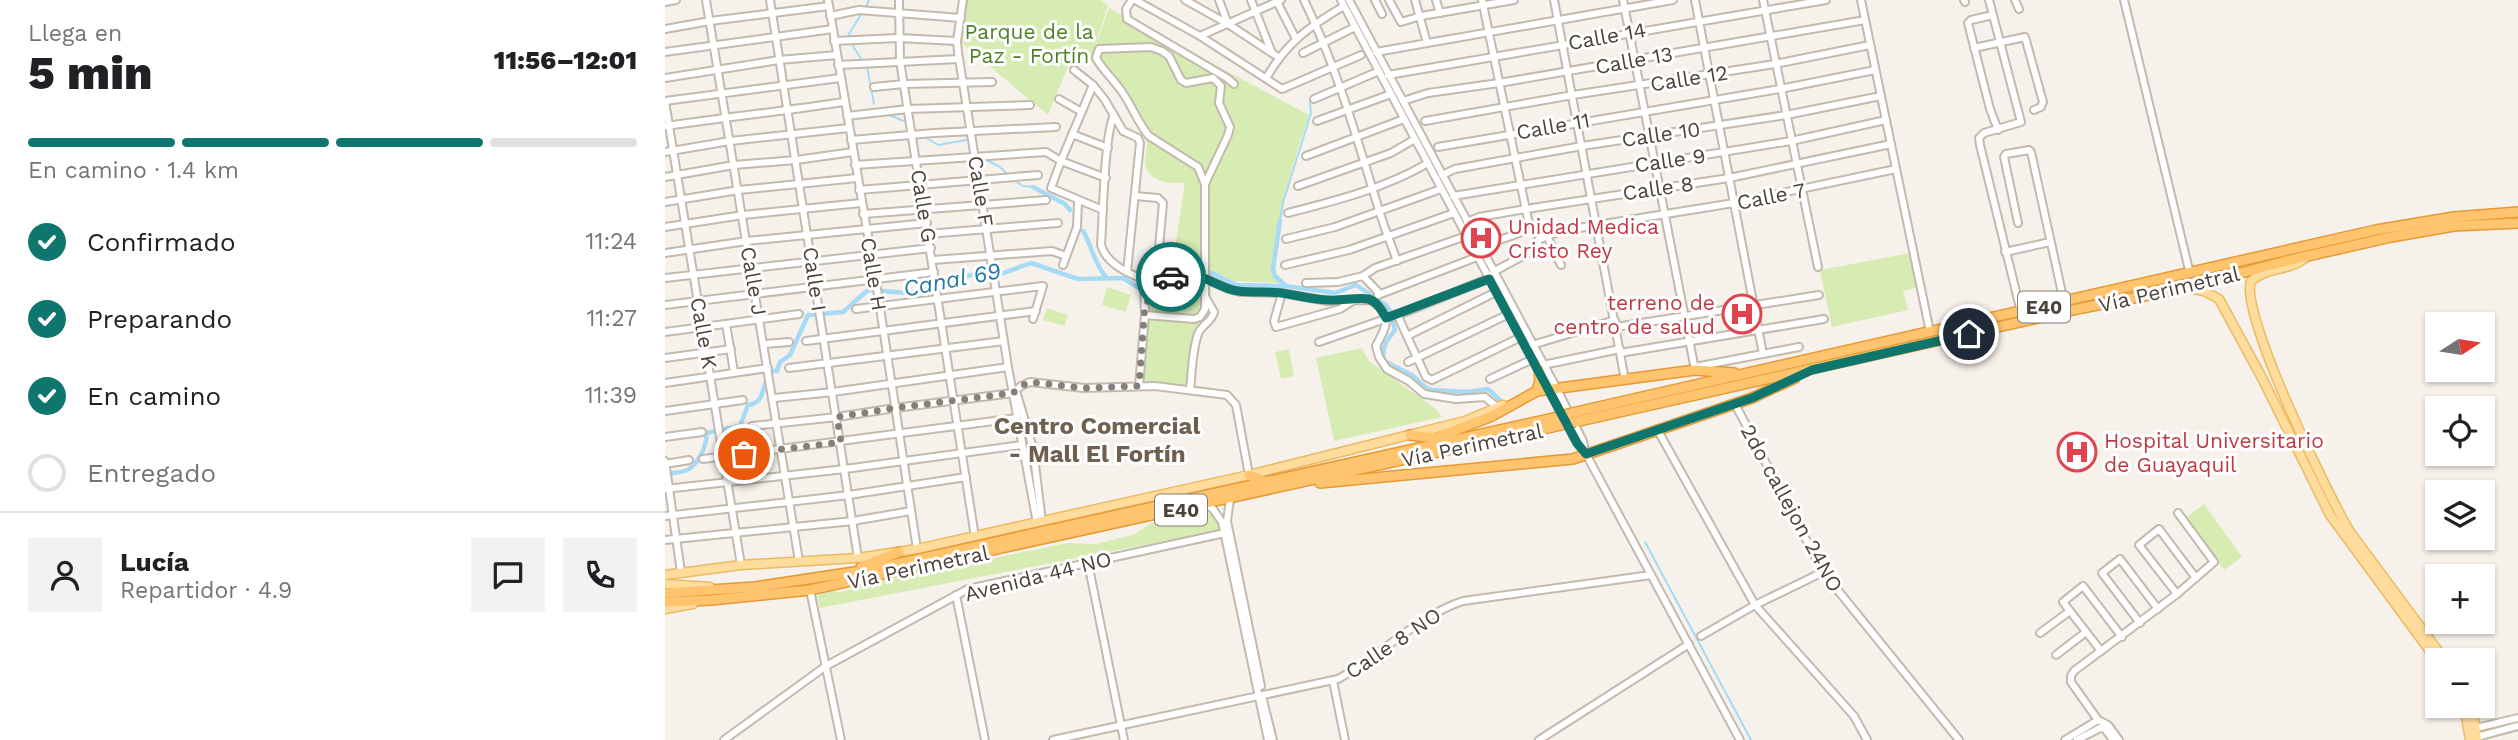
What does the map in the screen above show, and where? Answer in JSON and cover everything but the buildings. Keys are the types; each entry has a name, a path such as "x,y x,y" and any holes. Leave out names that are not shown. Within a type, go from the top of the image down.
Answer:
{"highway":[{"name":"Vía Perimetral","path":"1574,418 1749,373 2376,230 2454,217 2518,212"},
{"name":"Vía Perimetral","path":"665,602 810,590 1284,487 1550,423 1812,370 2184,288 2307,256 2454,226 2518,223"},
{"path":"1538,391 1541,367"},
{"path":"1404,450 1490,417 1538,391 1695,368 1749,373"},
{"path":"1284,487 1573,459 1752,398 1812,370"},
{"name":"Vía Perimetral","path":"665,593 730,589 842,574 1449,440 1550,423"},
{"path":"1410,435 1449,440"},
{"path":"1249,475 1266,481"},
{"path":"842,574 899,552"}],"main road":[{"path":"2307,256 2300,262 2260,274 2251,281 2249,292 2263,340 2339,513 2436,648"},
{"path":"2184,288 2204,291 2219,299 2262,378 2330,515 2428,648"},
{"name":"Vía Perimetral","path":"665,575 741,565 858,558 975,537 1249,475 1465,421 1538,391"},
{"name":"Vía Perimetral","path":"665,584 730,589"},
{"name":"Vía Perimetral","path":"665,609 712,600"},
{"path":"2468,718 2473,736"},
{"path":"2472,718 2473,736"}],"street":[{"path":"665,2 676,0"},
{"name":"Calle J","path":"706,0 799,561"},
{"name":"Calle I","path":"769,0 858,558"},
{"name":"Calle G","path":"899,0 900,61 975,537"},
{"name":"Calle F","path":"964,0 957,41 959,59 1008,367 1033,448 1040,522"},
{"path":"1234,84 1127,19 1126,9 1134,0 1200,36 1267,77 1279,88 1286,88 1361,55"},
{"path":"1185,0 1229,24 1275,55"},
{"path":"1219,0 1229,24"},
{"path":"1251,0 1275,55"},
{"path":"1304,0 1316,23 1349,111 1379,212 1397,261"},
{"path":"1375,0 1382,14"},
{"path":"1389,0 1399,22 1483,2 1514,0"},
{"path":"1415,0 1427,43"},
{"path":"1436,0 1440,13"},
{"path":"1459,0 1461,9"},
{"path":"1554,0 1625,380"},
{"path":"1623,0 1695,368 1799,347"},
{"path":"1376,52 1673,0"},
{"path":"1695,0 1763,354"},
{"path":"1763,0 1818,267"},
{"name":"Calle 14","path":"1388,75 1826,0"},
{"path":"1861,0 1930,332"},
{"path":"1989,0 2021,122 1984,133 1979,138 2021,312"},
{"path":"2015,0 2019,9"},
{"path":"2123,0 2190,274"},
{"path":"1200,36 1278,1 1296,39"},
{"path":"1267,77 1275,55 1345,2"},
{"path":"1345,2 1355,27 1477,257 1492,276 1496,292 1533,359 1541,367"},
{"path":"1345,2 1376,52 1442,175 1480,247 1492,276 1532,345 1577,443 1586,454 1740,740"},
{"path":"1480,247 1530,229 1483,2"},
{"path":"665,29 828,3"},
{"name":"Calle H","path":"828,3 877,287 917,549"},
{"path":"830,16 868,10 961,18"},
{"path":"1993,15 1969,21 1974,48 1998,130"},
{"name":"Calle 13","path":"1402,101 1428,93 1865,20"},
{"path":"1303,53 1355,27"},
{"path":"665,52 832,29"},
{"path":"1974,48 2024,36 2027,38 2043,102 2041,107 2034,110"},
{"path":"834,41 898,38 957,41"},
{"name":"Calle 12","path":"1425,121 1775,64 1870,45"},
{"path":"1145,315 1194,319 1203,314 1206,298 1205,184 1198,167 1149,136 1144,130 1121,90 1096,58 1099,49 1151,47 1169,56 1181,80 1186,83 1207,77 1218,82 1222,92 1219,103 1230,127 1205,184"},
{"path":"665,78 779,60 837,55"},
{"path":"838,65 959,59"},
{"path":"1075,70 1093,85 1123,131 1138,138 1140,143 1127,272"},
{"name":"Calle 11","path":"1438,147 1780,89 1875,70"},
{"path":"1314,99 1379,71"},
{"path":"665,101 840,78"},
{"path":"874,87 992,82"},
{"path":"1093,85 1080,111 1051,188 1103,210"},
{"path":"1317,121 1391,94"},
{"name":"Calle 10","path":"1442,175 1455,169 1582,146 1786,115 1881,96"},
{"path":"1059,99 1080,111"},
{"name":"Calle K","path":"665,101 741,565"},
{"path":"667,126 844,102"},
{"path":"847,116 908,109 1030,105"},
{"path":"1114,115 1108,149 1102,249 1109,260 1144,282"},
{"path":"1306,156 1404,119"},
{"name":"Calle 9","path":"1453,197 1791,141 1886,120"},
{"path":"851,140 1056,127"},
{"path":"665,152 730,141 849,128"},
{"path":"1072,134 1108,149"},
{"path":"1298,186 1391,153 1415,139"},
{"name":"Calle 8","path":"1467,222 1479,217 1526,209 1796,166 1891,144"},
{"path":"2018,223 2004,157 2029,150 2064,302"},
{"path":"665,177 853,152"},
{"path":"855,165 1044,152 1106,178"},
{"path":"1288,213 1408,175 1427,163"},
{"name":"Calle 7","path":"1319,342 1492,276 1538,248 1538,240 1560,231 1734,203 1896,169"},
{"path":"859,190 1038,175"},
{"path":"665,202 739,190 857,178"},
{"path":"1286,239 1335,227 1441,189"},
{"path":"1135,196 1158,198 1163,203 1157,269 1144,282 1145,315 1139,386"},
{"path":"863,215 1046,200"},
{"path":"1063,265 1077,226 1078,201"},
{"path":"665,227 743,215 861,203"},
{"path":"1285,265 1339,253 1454,213"},
{"path":"665,253 747,241 927,223"},
{"path":"928,234 1058,223"},
{"path":"1306,283 1338,282 1363,276 1375,268 1466,236"},
{"path":"1547,236 1560,265"},
{"path":"2005,252 2050,242"},
{"path":"665,278 930,248"},
{"path":"933,260 1052,251 1066,256"},
{"path":"1145,301 1165,281 1177,274 1205,273 1228,289 1327,300 1353,300 1375,297 1477,257"},
{"path":"665,304 935,272"},
{"path":"1363,276 1381,309 1391,316 1407,335 1426,377 1432,380 1521,337"},
{"path":"856,309 1043,286 1033,319"},
{"path":"1407,335 1496,292"},
{"path":"1282,293 1274,321 1276,327 1340,309 1353,300"},
{"path":"1532,345 1615,324 1819,295"},
{"path":"1190,390 1195,342 1200,330 1213,318 1214,312 1206,298"},
{"path":"806,341 1036,311"},
{"path":"665,332 799,314"},
{"path":"1408,362 1509,314"},
{"path":"1391,316 1376,346 1377,354 1387,369 1431,396 1461,399 1485,397 1498,408"},
{"path":"1541,367 1620,351 1825,320"},
{"path":"726,324 734,372"},
{"path":"789,368 1004,341"},
{"path":"765,344 789,342"},
{"path":"665,358 731,349"},
{"path":"1490,379 1533,359"},
{"path":"774,398 1008,367"},
{"path":"665,383 768,368"},
{"path":"752,426 1015,392 1030,382 1084,388 1139,386 1190,390 1227,395 1233,399 1249,475"},
{"name":"Calle F","path":"1015,392 1017,418 1040,522"},
{"path":"665,411 743,400"},
{"name":"2do callejon 24NO","path":"1735,404 1823,572 1959,740"},
{"path":"703,459 1017,418"},
{"path":"1657,429 1755,605 1854,716 1867,740"},
{"path":"665,437 702,432"},
{"path":"667,489 845,469 1022,444"},
{"path":"681,572 665,463 689,460"},
{"path":"665,516 849,495 966,477"},
{"path":"1230,499 1227,521 1270,740"},
{"path":"1206,504 1218,515 1224,533 1261,696"},
{"path":"665,540 853,521 911,511"},
{"path":"2113,740 2071,682 2071,676 2213,564 2215,560 2178,513"},
{"path":"2177,594 2139,545 2159,529 2196,578"},
{"name":"Avenida 44 NO","path":"724,740 826,666 968,589 1224,533"},
{"path":"2140,622 2102,573 2120,559 2158,609"},
{"path":"1088,563 1124,740"},
{"path":"1701,636 1755,605 1823,572"},
{"name":"Calle 8 NO","path":"1053,740 1333,681 1358,668 1435,613 1464,601 1651,575"},
{"path":"2101,651 2063,602 2083,586 2122,637"},
{"path":"810,590 841,740"},
{"path":"956,595 985,740"},
{"path":"2040,633 2070,611"},
{"path":"2056,655 2086,632"},
{"path":"1539,740 1689,644"},
{"path":"1333,681 1345,740"},
{"path":"2473,736 2518,719"},
{"path":"2077,740 2099,724"},
{"path":"2065,740 2099,724 2108,725 2119,740"},
{"path":"2473,736 2518,726"}],"green space":[{"name":"Parque de la Paz - Fortín","path":"966,0 1100,0 1108,5 1094,50 1109,8 1309,115 1277,230 1272,270 1281,283 1233,281 1210,269 1212,317 1197,329 1189,384 1185,387 1141,380 1148,283 1173,262 1185,182 1166,182 1150,174 1145,162 1147,143 1144,131 1129,104 1076,47 1048,115 962,43"},
{"path":"1910,253 1916,288 1903,291 1908,310 1832,327 1820,270"},
{"path":"1107,287 1131,295 1126,312 1102,305"},
{"path":"1047,308 1068,315 1065,326 1043,320"},
{"path":"1362,348 1369,361 1436,409 1442,417 1334,441 1316,358"},
{"path":"1289,349 1294,376 1281,379 1275,352"},
{"path":"2204,504 2242,557 2224,570 2185,518"},
{"path":"1206,511 1215,516 1219,527 1217,531 820,608 817,596 824,591 839,593 867,584 1068,543 1095,544 1133,535 1153,522"}],"waterway":[{"path":"865,9 869,0"},
{"path":"862,13 849,34 862,60"},
{"path":"867,67 874,104"},
{"path":"1280,221 1311,113 1310,102"},
{"path":"889,115 904,121"},
{"path":"925,137 938,145 966,140"},
{"path":"985,159 1008,175"},
{"path":"1012,179 1023,186 1033,187"},
{"path":"1033,187 1065,204 1070,210"},
{"path":"1280,221 1273,269 1275,276 1285,285"},
{"path":"1083,231 1106,277"},
{"path":"772,371 777,371 780,362 790,355 808,315 843,312 868,290 909,293 939,282 972,275 1001,274 1031,263 1078,279 1123,278 1144,291 1168,273 1183,268 1212,273 1236,285 1286,286 1335,293 1356,285 1386,305 1390,311 1395,330 1384,348 1384,361 1412,375 1432,390 1468,392 1488,389 1501,401"},
{"name":"Canal 69","path":"666,474 684,471 693,466 704,447 706,433 740,426 748,405 759,400 766,381"},
{"path":"1645,542 1751,740"}],"way so far":[{"path":"744,454 841,442 837,417 1013,393 1030,382 1084,388 1139,386 1145,304 1171,277"}],"place":[{"name":"Unidad Medica Cristo Rey","path":"1481,238"},
{"name":"terreno de centro de salud","path":"1742,314"},
{"name":"Hospital Universitario de Guayaquil","path":"2077,452"}],"district":[{"name":"Centro Comercial - Mall El Fortín","path":"1097,440"}],"route":[{"path":"1171,277 1183,273 1191,274 1240,292 1282,293 1327,300 1366,299 1375,303 1386,318 1489,279 1577,443 1586,454 1752,398 1812,370 1969,334"}]}
